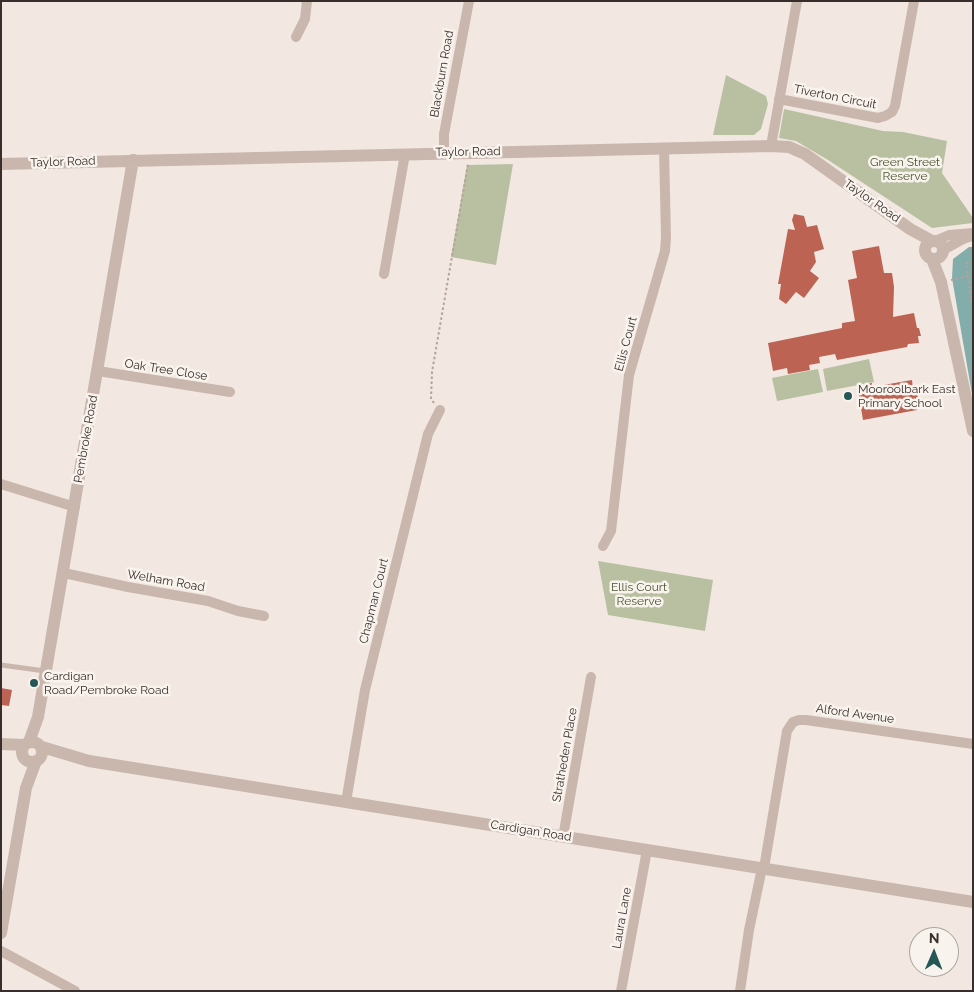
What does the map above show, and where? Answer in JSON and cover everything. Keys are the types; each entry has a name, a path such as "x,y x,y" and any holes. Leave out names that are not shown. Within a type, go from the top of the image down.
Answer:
{"street":[{"path":"296,37 305,19 307,1"},
{"name":"Blackburn Road","path":"444,152 444,134 469,1"},
{"name":"Tiverton Circuit","path":"771,146 797,1"},
{"name":"Tiverton Circuit","path":"779,99 878,118 892,112 896,106 914,1"},
{"name":"Taylor Road","path":"1,164 444,152 788,147 805,154 935,249"},
{"name":"Ellis Court","path":"603,546 611,531 629,374 665,251 664,148"},
{"path":"384,274 405,154"},
{"name":"Pembroke Road","path":"1,933 64,573 133,160"},
{"path":"973,234 949,235 935,249 944,281 973,431"},
{"name":"Oak Tree Close","path":"98,371 230,392"},
{"name":"Chapman Court","path":"346,802 365,690 428,434 440,410"},
{"path":"1,484 74,507"},
{"name":"Welham Road","path":"64,573 128,587 208,601 238,611 264,616"},
{"name":"Stratheden Place","path":"564,837 591,677"},
{"name":"Alford Avenue","path":"763,868 787,732 793,722 806,720 973,744"},
{"name":"Cardigan Road","path":"1,744 89,761 973,902"},
{"name":"Cardigan Road","path":"1,749 32,751"},
{"name":"Laura Lane","path":"621,991 647,850"},
{"path":"740,991 749,930 763,868"},
{"path":"1,951 75,991"}],"lane":[{"path":"1,665 46,672"}],"path":[{"path":"440,410 431,399 432,372 468,162"},
{"path":"973,262 966,263 973,311"},
{"path":"944,281 968,276"}],"green space":[{"path":"726,75 766,96 768,104 761,129 754,135 713,135"},
{"name":"Green Street Reserve","path":"784,109 883,131 903,132 947,141 942,173 973,218 973,223 932,228 796,141 779,138"},
{"path":"513,164 496,265 451,257 467,165"},
{"path":"869,359 874,382 827,391 823,369"},
{"path":"818,369 823,392 777,401 772,378"},
{"name":"Ellis Court Reserve","path":"598,561 713,580 705,631 608,615"}],"water":[{"path":"969,247 973,247 973,400 952,278 953,259"}],"building":[{"path":"794,214 804,216 807,227 817,225 824,249 814,252 816,262 810,271 819,278 804,298 796,292 786,304 779,299 781,284 778,284 788,229 795,230 792,220"},
{"path":"879,246 884,273 892,273 894,287 893,317 914,313 921,336 918,336 919,343 837,360 835,354 819,357 820,363 809,365 810,370 788,374 787,368 773,371 768,343 842,328 842,323 855,321 848,280 857,278 852,251"},
{"path":"912,380 913,389 916,388 919,401 916,402 917,410 863,420 858,390 865,388 864,384 872,383 872,387"},
{"path":"1,688 12,690 9,706 1,705"}],"place":[{"name":"Mooroolbark East Primary School","path":"848,396"},
{"name":"Cardigan Road/Pembroke Road","path":"34,683"}]}
